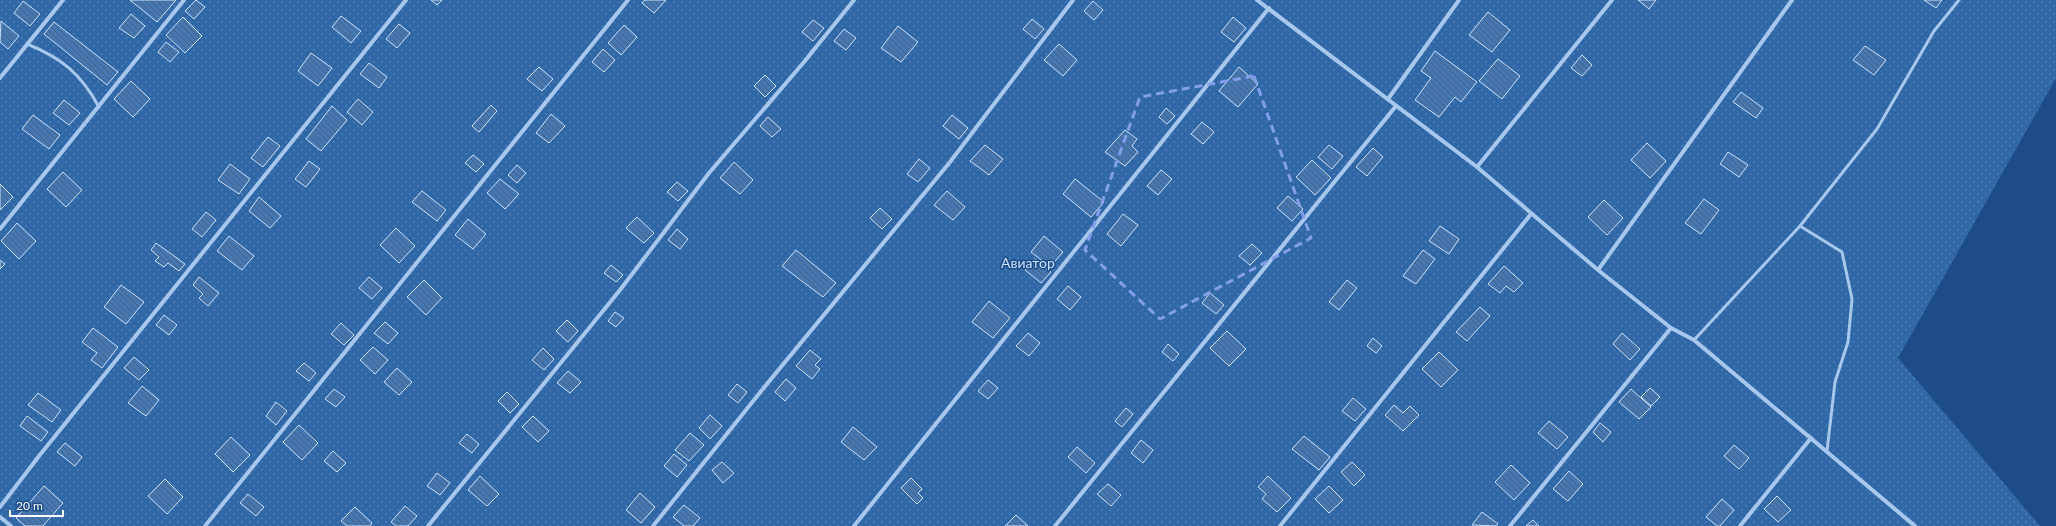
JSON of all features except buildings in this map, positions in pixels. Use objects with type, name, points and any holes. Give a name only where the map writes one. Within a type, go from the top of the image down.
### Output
[{"type":"street","points":[[0,78],[63,0]]},
{"type":"street","points":[[0,229],[184,0]]},
{"type":"street","points":[[0,507],[39,456],[406,0]]},
{"type":"street","points":[[205,526],[628,0]]},
{"type":"street","points":[[428,526],[620,290],[709,173],[804,62],[854,0]]},
{"type":"street","points":[[653,526],[762,390],[950,162],[1073,0]]},
{"type":"street","points":[[1257,0],[1477,167],[1598,270],[1671,328],[1694,340],[1914,526]]},
{"type":"street","points":[[1388,99],[1459,0]]},
{"type":"street","points":[[1477,167],[1612,0]]},
{"type":"street","points":[[1598,270],[1792,0]]},
{"type":"street","points":[[854,526],[1269,8]]},
{"type":"street","points":[[1055,526],[1396,106]]},
{"type":"street","points":[[1280,526],[1531,214]]},
{"type":"street","points":[[1510,526],[1671,328]]},
{"type":"street","points":[[1740,526],[1811,438]]},
{"type":"street","points":[[0,517],[11,526]]},
{"type":"lane","points":[[1694,340],[1800,226],[1877,129],[1934,31],[1959,0]]},
{"type":"lane","points":[[28,44],[44,51],[66,65],[88,87],[98,107]]},
{"type":"lane","points":[[1800,226],[1842,252],[1852,300],[1848,342],[1835,382],[1826,453]]},
{"type":"highlighted area","points":[[1254,76],[1311,238],[1160,319],[1085,250],[1140,97]]},
{"type":"green space","name":"Авиатор","points":[[0,0],[2056,0],[2056,78],[1898,358],[2040,526],[0,526]]}]
